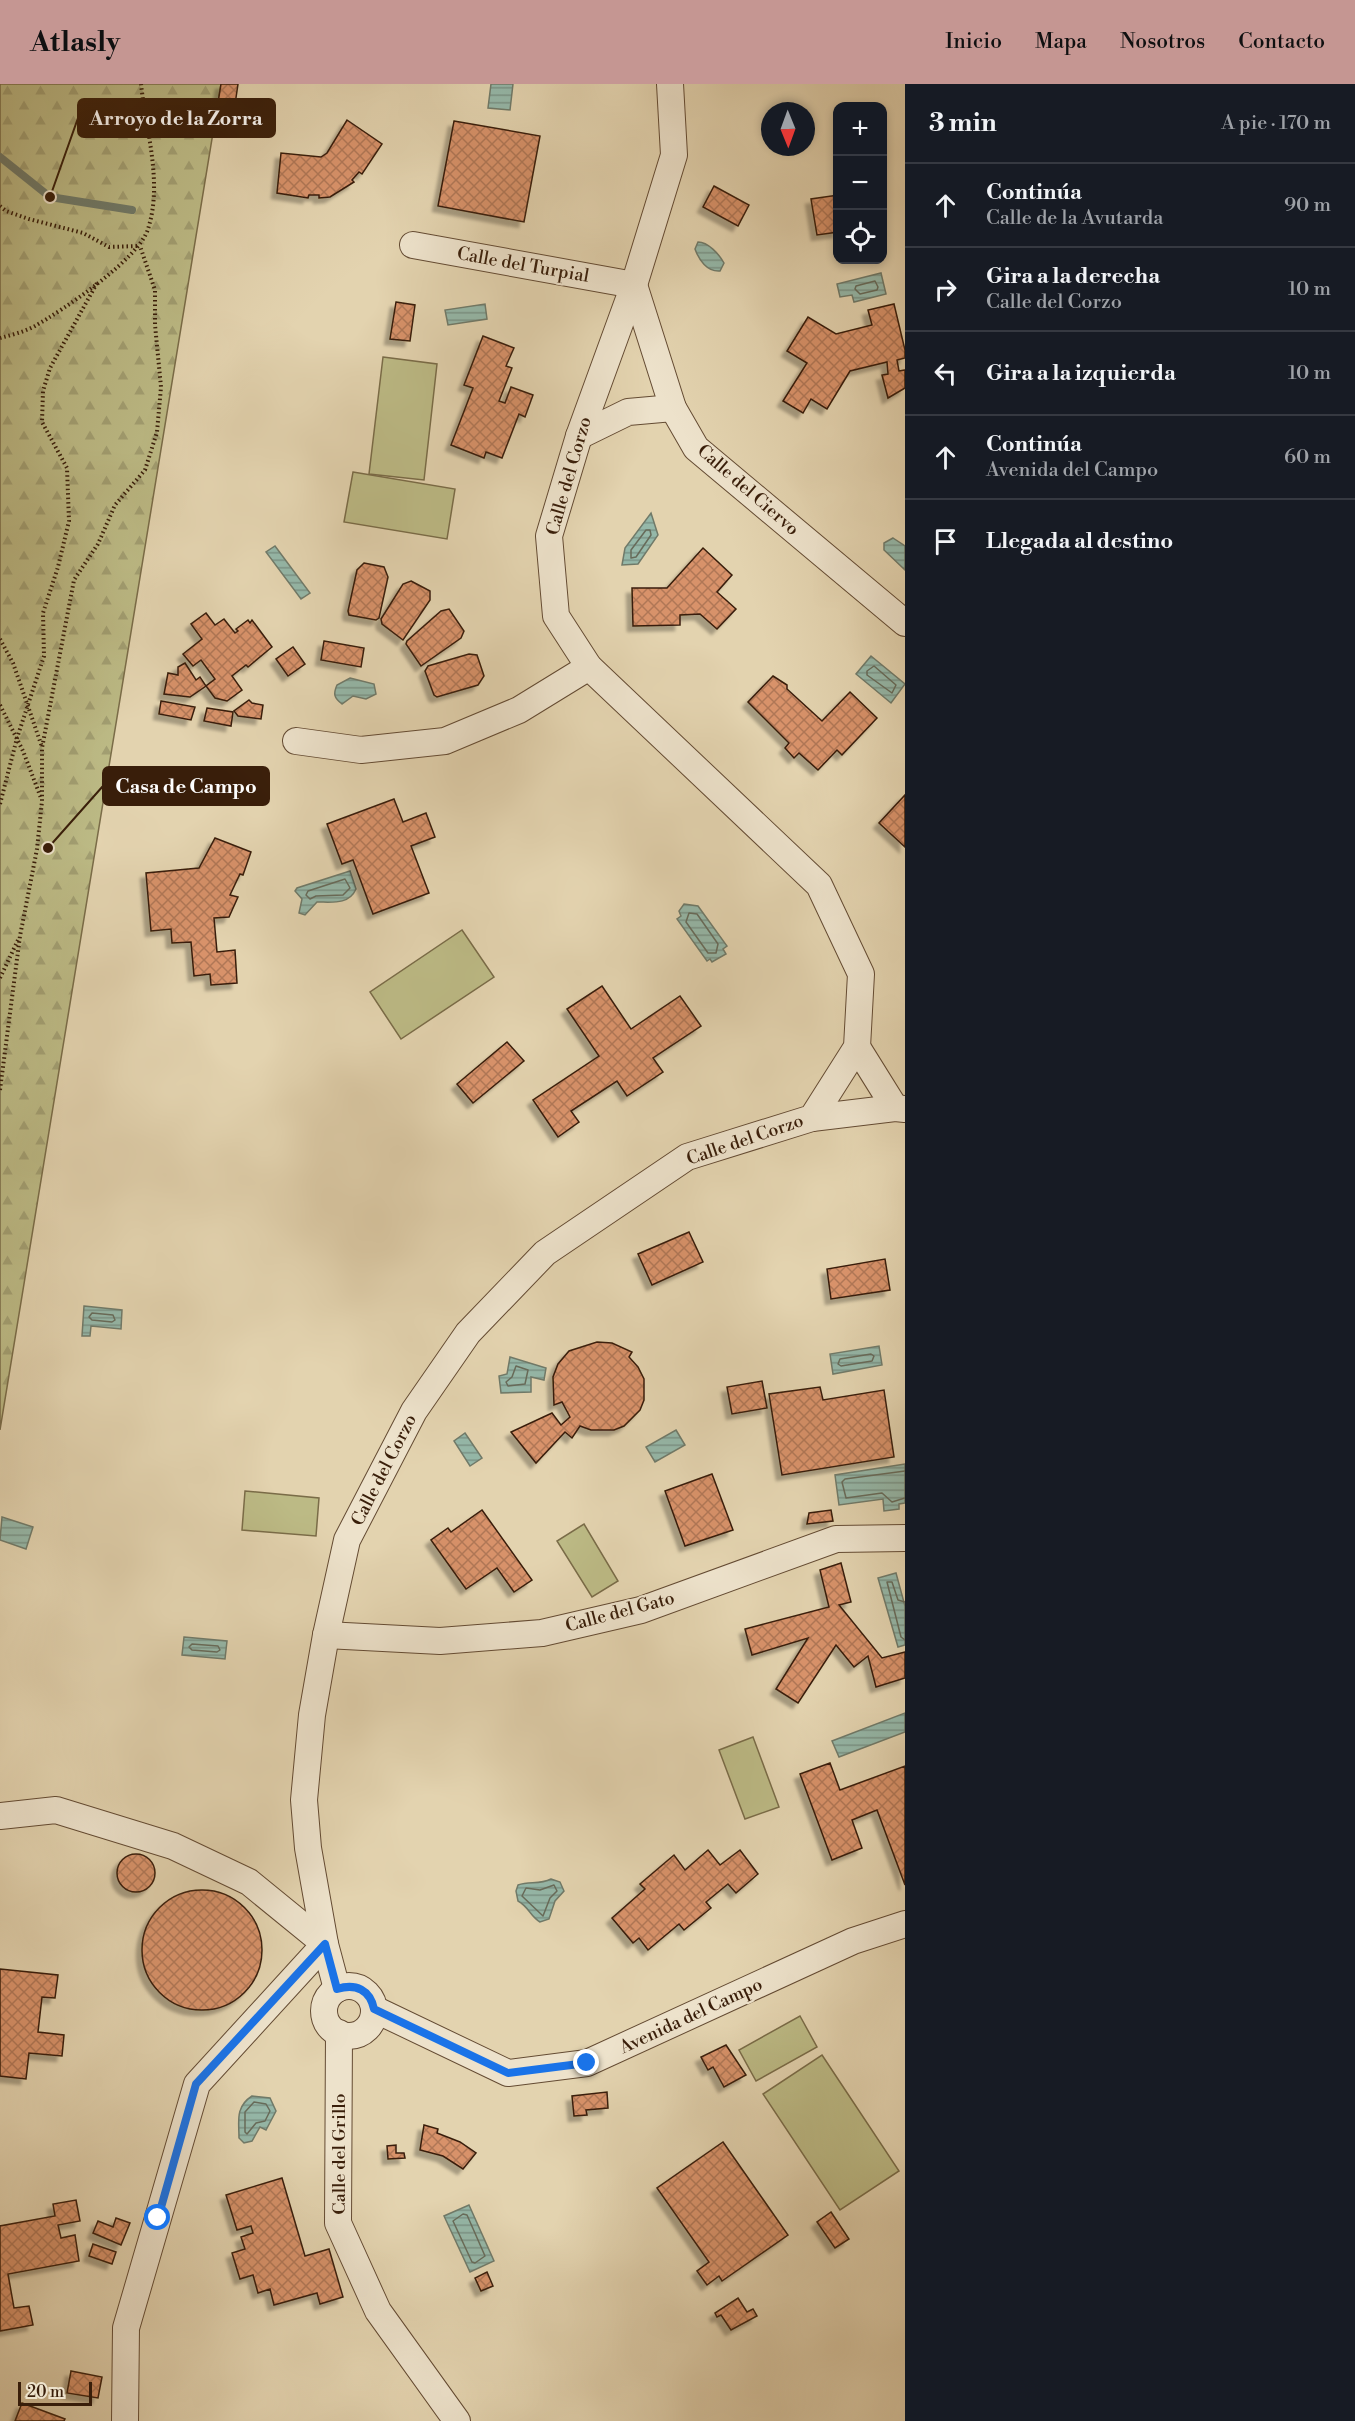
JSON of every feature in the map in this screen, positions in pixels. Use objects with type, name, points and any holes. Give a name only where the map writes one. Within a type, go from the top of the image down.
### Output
[{"type":"street","name":"Calle del Corzo","points":[[337,1989],[325,1944],[308,1848],[304,1800],[312,1715],[326,1635],[347,1540],[414,1411],[468,1333],[545,1253],[687,1157],[812,1118],[857,1047],[861,974],[819,885],[589,667],[556,616],[549,536],[579,436],[634,285],[674,154],[670,84]]},
{"type":"street","name":"Calle del Turpial","points":[[413,245],[634,285]]},
{"type":"street","name":"Calle del Ciervo","points":[[634,285],[674,408],[696,448],[905,623]]},
{"type":"street","points":[[579,436],[628,412],[674,408]]},
{"type":"street","points":[[296,741],[361,750],[445,741],[519,710],[589,667]]},
{"type":"street","points":[[812,1118],[900,1109],[857,1047]]},
{"type":"street","name":"Calle del Gato","points":[[326,1635],[440,1641],[542,1633],[641,1610],[836,1539],[905,1538]]},
{"type":"street","points":[[0,1816],[56,1810],[173,1846],[249,1882],[325,1944],[196,2084],[126,2328],[125,2421]]},
{"type":"street","name":"Avenida del Campo","points":[[374,2009],[508,2073],[587,2063],[853,1941],[905,1924]]},
{"type":"street","points":[[353,1986],[361,1989],[372,2001],[374,2018],[363,2031],[347,2036],[339,2033],[328,2023],[325,2016],[327,2001],[337,1989],[353,1986]]},
{"type":"street","name":"Calle del Grillo","points":[[339,2033],[338,2223],[378,2312],[457,2421]]},
{"type":"path","points":[[0,338],[33,327],[97,283],[140,246],[150,222],[154,173],[141,84]]},
{"type":"path","points":[[0,206],[6,211],[29,219],[83,233],[109,247],[140,246]]},
{"type":"path","points":[[0,1090],[20,936],[37,849],[42,801],[42,748],[74,580],[98,544],[115,506],[146,470],[157,432],[161,387],[155,325],[155,290],[140,246]]},
{"type":"path","points":[[0,804],[17,738],[44,656],[43,613],[58,567],[69,521],[67,468],[42,422],[43,390],[50,368],[97,283]]},
{"type":"path","points":[[0,639],[13,663],[42,748]]},
{"type":"path","points":[[0,705],[17,738],[42,801]]},
{"type":"path","points":[[0,978],[20,936]]},
{"type":"green space","points":[[0,84],[221,84],[0,1430]]},
{"type":"green space","points":[[383,357],[437,364],[424,480],[369,474]]},
{"type":"green space","points":[[353,472],[455,489],[447,539],[344,522]]},
{"type":"green space","points":[[462,930],[494,977],[401,1039],[370,992]]},
{"type":"green space","points":[[245,1491],[319,1498],[316,1536],[242,1530]]},
{"type":"green space","points":[[584,1524],[618,1581],[592,1597],[557,1541]]},
{"type":"green space","points":[[753,1737],[779,1807],[745,1819],[719,1750]]},
{"type":"green space","points":[[800,2016],[817,2047],[756,2081],[739,2050]]},
{"type":"green space","points":[[822,2055],[899,2171],[840,2210],[763,2094]]},
{"type":"water","points":[[491,84],[513,84],[510,110],[488,108]]},
{"type":"water","points":[[698,242],[709,246],[719,256],[724,263],[720,271],[711,270],[701,261],[695,249]]},
{"type":"water","points":[[881,273],[886,294],[854,302],[852,295],[840,297],[837,284]]},
{"type":"water","points":[[485,304],[487,319],[448,325],[445,310]]},
{"type":"water","points":[[651,513],[658,535],[638,564],[622,565],[625,548]]},
{"type":"water","points":[[893,538],[905,546],[905,570],[884,550],[884,543]]},
{"type":"water","points":[[275,546],[310,593],[301,599],[266,552]]},
{"type":"water","points":[[871,656],[905,684],[891,703],[856,674]]},
{"type":"water","points":[[350,678],[374,684],[376,694],[366,699],[353,696],[342,704],[335,696],[336,688],[337,685]]},
{"type":"water","points":[[350,871],[356,889],[349,898],[340,902],[317,902],[305,915],[299,913],[302,899],[295,891],[297,888]]},
{"type":"water","points":[[684,904],[698,906],[727,946],[723,949],[726,954],[712,962],[710,959],[707,961],[677,919],[681,916],[679,911]]},
{"type":"water","points":[[84,1306],[122,1310],[121,1329],[91,1326],[90,1336],[82,1336]]},
{"type":"water","points":[[879,1346],[882,1365],[833,1374],[830,1354]]},
{"type":"water","points":[[510,1357],[546,1368],[544,1380],[531,1377],[531,1392],[501,1393],[499,1376],[507,1374]]},
{"type":"water","points":[[676,1430],[685,1445],[655,1462],[646,1447]]},
{"type":"water","points":[[465,1433],[482,1458],[470,1466],[454,1441]]},
{"type":"water","points":[[905,1464],[905,1503],[899,1504],[899,1509],[884,1511],[883,1499],[839,1505],[835,1475]]},
{"type":"water","points":[[2,1517],[33,1527],[26,1549],[0,1540]]},
{"type":"water","points":[[896,1573],[905,1606],[905,1645],[898,1647],[878,1578]]},
{"type":"water","points":[[184,1637],[227,1641],[225,1659],[182,1655]]},
{"type":"water","points":[[905,1713],[905,1732],[839,1757],[832,1741]]},
{"type":"water","points":[[551,1879],[560,1882],[564,1891],[555,1901],[549,1919],[540,1922],[518,1901],[516,1891],[518,1885]]},
{"type":"water","points":[[252,2096],[270,2098],[276,2111],[266,2130],[260,2127],[252,2141],[244,2143],[239,2138],[239,2115],[243,2105]]},
{"type":"water","points":[[469,2205],[494,2261],[470,2272],[444,2216]]},
{"type":"building","points":[[221,84],[238,84],[232,125],[215,122]]},
{"type":"building","points":[[347,120],[382,144],[362,174],[359,172],[352,180],[354,182],[330,197],[319,198],[319,195],[309,195],[308,198],[277,193],[281,153],[321,157],[327,153]]},
{"type":"building","points":[[454,121],[540,136],[524,222],[438,206]]},
{"type":"building","points":[[714,186],[749,205],[738,226],[703,207]]},
{"type":"building","points":[[833,196],[833,233],[817,235],[811,199]]},
{"type":"building","points":[[396,302],[415,305],[410,341],[390,339]]},
{"type":"building","points":[[894,304],[905,350],[905,358],[897,360],[899,371],[905,370],[905,388],[888,398],[882,375],[888,374],[887,362],[850,371],[827,409],[811,399],[803,413],[783,401],[807,363],[787,351],[808,317],[836,334],[872,325],[868,310]]},
{"type":"building","points":[[483,336],[514,348],[506,366],[512,368],[499,401],[505,403],[511,387],[533,395],[525,417],[519,414],[502,458],[486,452],[484,458],[451,445],[473,388],[464,385]]},
{"type":"building","points":[[703,548],[732,575],[717,592],[736,609],[717,629],[700,614],[680,615],[680,625],[633,626],[632,588],[667,588]]},
{"type":"building","points":[[364,563],[384,567],[388,577],[379,618],[376,620],[349,615],[348,611],[357,570]]},
{"type":"building","points":[[411,581],[430,591],[430,600],[403,640],[382,624],[381,619],[403,584]]},
{"type":"building","points":[[449,609],[464,631],[461,638],[421,666],[406,644],[407,641],[441,611]]},
{"type":"building","points":[[206,613],[215,625],[224,619],[235,633],[238,631],[236,629],[248,620],[250,623],[252,620],[272,647],[248,667],[246,665],[232,676],[242,690],[227,701],[215,698],[206,686],[215,679],[201,660],[193,666],[183,654],[202,639],[191,624]]},
{"type":"building","points":[[324,641],[364,648],[361,667],[321,660]]},
{"type":"building","points":[[293,647],[305,664],[288,676],[276,659]]},
{"type":"building","points":[[469,654],[477,655],[484,676],[478,685],[437,697],[434,695],[425,671],[428,666]]},
{"type":"building","points":[[185,663],[196,680],[200,677],[206,686],[190,697],[164,694],[168,673],[178,675],[178,667]]},
{"type":"building","points":[[773,676],[787,685],[787,689],[822,721],[850,692],[877,718],[842,755],[837,750],[818,770],[799,753],[794,758],[785,748],[789,743],[748,702]]},
{"type":"building","points":[[249,700],[252,703],[263,705],[261,719],[238,716],[234,711]]},
{"type":"building","points":[[161,701],[195,707],[191,720],[159,714]]},
{"type":"building","points":[[207,708],[233,712],[231,726],[204,721]]},
{"type":"building","points":[[905,795],[905,847],[879,823]]},
{"type":"building","points":[[394,799],[403,822],[426,813],[435,837],[411,846],[429,893],[373,914],[353,860],[342,864],[327,824]]},
{"type":"building","points":[[215,838],[251,852],[243,875],[240,874],[230,895],[238,897],[229,917],[214,918],[217,952],[235,950],[237,983],[211,985],[210,974],[194,976],[191,942],[172,943],[171,929],[151,931],[146,873],[199,868]]},
{"type":"building","points":[[602,986],[631,1029],[680,996],[701,1026],[653,1058],[663,1072],[627,1096],[617,1081],[571,1111],[579,1122],[558,1137],[533,1100],[599,1056],[567,1009]]},
{"type":"building","points":[[507,1042],[524,1061],[473,1103],[457,1084]]},
{"type":"building","points":[[689,1232],[703,1262],[652,1285],[638,1254]]},
{"type":"building","points":[[885,1259],[890,1290],[831,1299],[827,1269]]},
{"type":"building","points":[[597,1342],[612,1343],[632,1352],[629,1357],[638,1367],[644,1379],[644,1400],[640,1410],[624,1426],[614,1430],[591,1430],[580,1426],[572,1438],[565,1432],[536,1463],[511,1432],[552,1413],[561,1425],[570,1417],[562,1402],[554,1405],[553,1377],[558,1364],[569,1351]]},
{"type":"building","points":[[762,1381],[767,1408],[732,1414],[727,1387]]},
{"type":"building","points":[[820,1387],[823,1400],[884,1390],[894,1457],[782,1475],[769,1394]]},
{"type":"building","points":[[712,1474],[733,1530],[685,1546],[665,1491]]},
{"type":"building","points":[[482,1510],[532,1580],[514,1592],[497,1568],[466,1589],[431,1540],[448,1528],[451,1532]]},
{"type":"building","points":[[831,1510],[833,1521],[807,1524],[809,1513]]},
{"type":"building","points":[[841,1563],[851,1602],[839,1605],[882,1658],[905,1652],[905,1678],[876,1687],[868,1656],[854,1667],[836,1645],[798,1703],[776,1689],[808,1638],[752,1655],[745,1629],[829,1607],[820,1570]]},
{"type":"building","points":[[830,1763],[840,1790],[905,1766],[905,1885],[877,1810],[852,1820],[862,1848],[832,1860],[800,1774]]},
{"type":"building","points":[[708,1850],[720,1865],[740,1850],[758,1874],[736,1893],[728,1884],[706,1902],[711,1908],[684,1930],[679,1924],[648,1950],[639,1938],[633,1943],[612,1918],[645,1889],[640,1884],[674,1855],[685,1870]]},
{"type":"building","points":[[136,1854],[149,1860],[155,1873],[149,1886],[136,1892],[123,1886],[117,1873],[123,1860]]},
{"type":"building","points":[[202,1890],[225,1895],[244,1908],[257,1927],[262,1950],[257,1973],[244,1992],[225,2005],[202,2010],[179,2005],[160,1992],[147,1973],[142,1950],[147,1927],[160,1908],[179,1895]]},
{"type":"building","points":[[0,1969],[58,1975],[55,1998],[42,1997],[38,2032],[64,2035],[62,2056],[29,2053],[26,2079],[0,2076]]},
{"type":"building","points":[[726,2045],[746,2075],[724,2087],[713,2067],[708,2070],[701,2057]]},
{"type":"building","points":[[607,2092],[608,2108],[586,2110],[587,2115],[574,2116],[572,2096]]},
{"type":"building","points":[[424,2125],[438,2129],[437,2133],[460,2142],[476,2153],[463,2169],[443,2156],[420,2150]]},
{"type":"building","points":[[723,2142],[788,2235],[722,2281],[719,2276],[707,2285],[697,2271],[709,2262],[657,2188]]},
{"type":"building","points":[[396,2145],[396,2153],[404,2153],[405,2158],[388,2159],[387,2146]]},
{"type":"building","points":[[282,2178],[305,2256],[329,2249],[343,2297],[320,2304],[317,2293],[274,2305],[270,2289],[258,2293],[253,2275],[240,2279],[232,2253],[245,2249],[241,2237],[253,2233],[251,2226],[237,2230],[226,2195]]},
{"type":"building","points":[[76,2200],[80,2221],[58,2225],[61,2238],[75,2235],[79,2261],[8,2274],[14,2308],[29,2306],[33,2325],[0,2331],[0,2226],[55,2216],[53,2204]]},
{"type":"building","points":[[831,2212],[849,2239],[835,2248],[817,2222]]},
{"type":"building","points":[[116,2218],[130,2223],[121,2245],[93,2233],[98,2221],[113,2227]]},
{"type":"building","points":[[93,2244],[116,2252],[112,2264],[89,2256]]},
{"type":"building","points":[[487,2272],[493,2286],[481,2291],[475,2278]]},
{"type":"building","points":[[738,2298],[747,2312],[753,2309],[757,2316],[731,2330],[721,2315],[717,2317],[715,2313]]},
{"type":"building","points":[[71,2371],[102,2377],[98,2398],[67,2393]]},
{"type":"building","points":[[22,2403],[65,2419],[64,2421],[15,2421]]},
{"type":"waterway","points":[[0,157],[50,197],[132,210]]},
{"type":"place","name":"Arroyo de la Zorra","points":[[50,197]]},
{"type":"place","name":"Casa de Campo","points":[[48,848]]},
{"type":"route","points":[[158,2218],[196,2084],[325,1944],[337,1989],[345,1986],[361,1989],[368,1994],[374,2009],[508,2073],[587,2063]]}]
